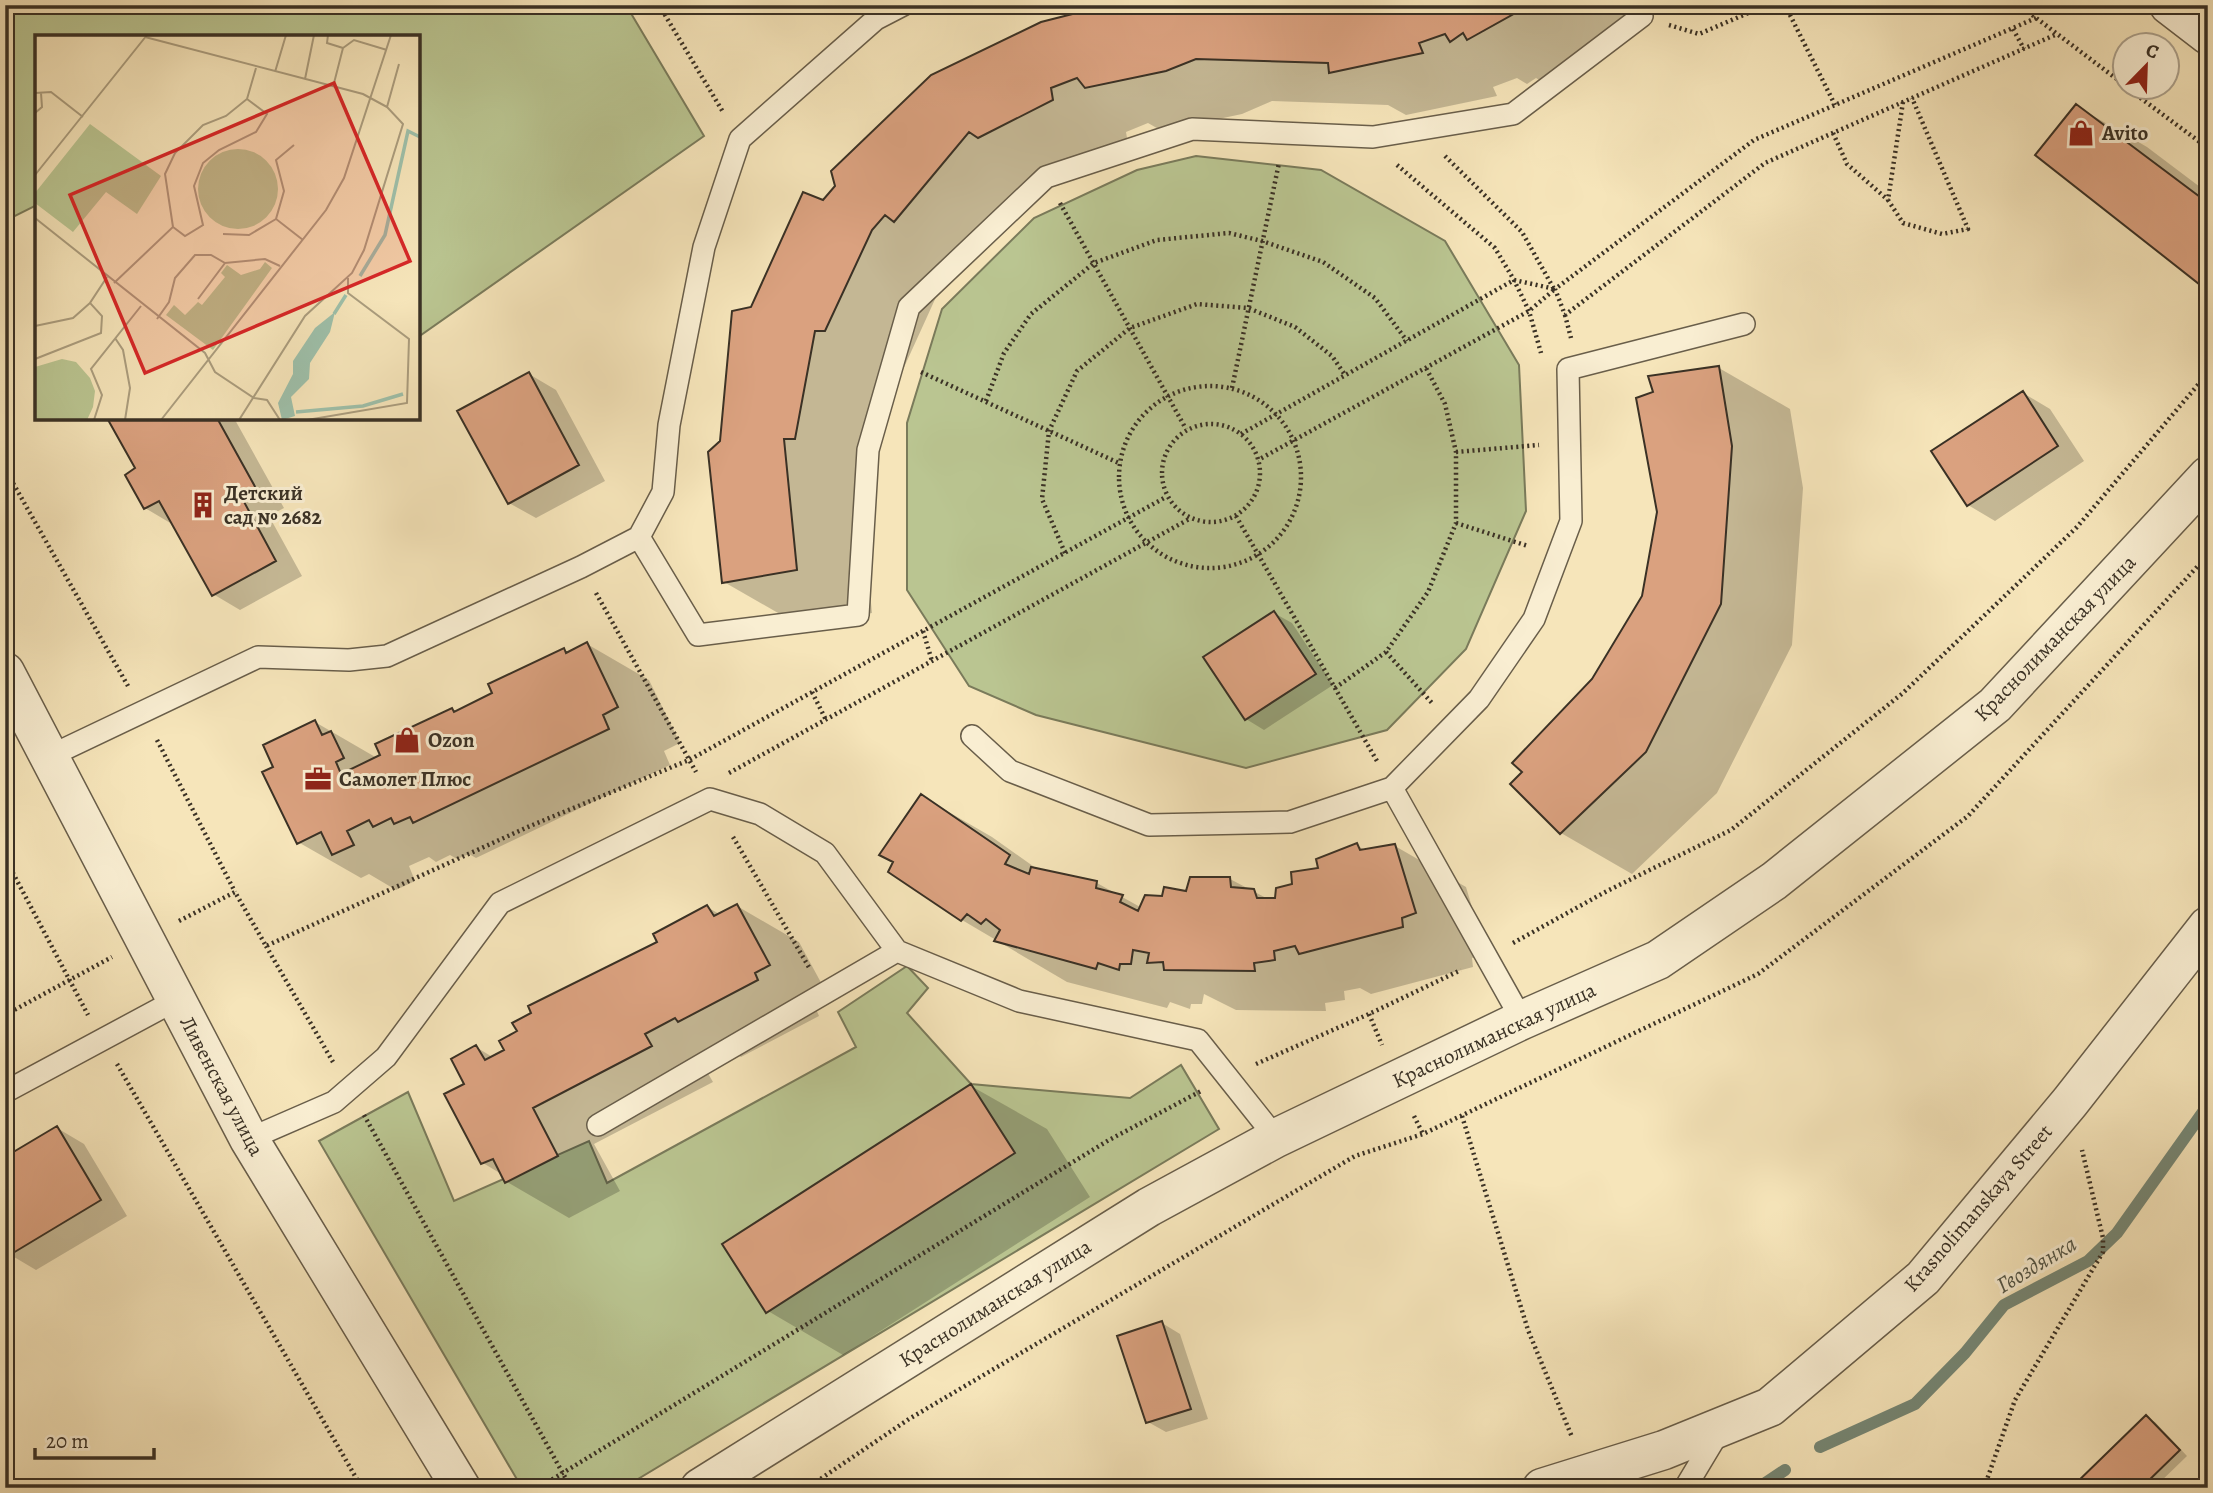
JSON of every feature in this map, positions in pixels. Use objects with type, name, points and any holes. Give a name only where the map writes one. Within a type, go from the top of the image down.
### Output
[{"type":"street","name":"Краснолиманская улица","points":[[700,1488],[1149,1207],[1276,1138],[1522,1020],[1658,960],[1774,881],[1995,705],[2208,476]]},
{"type":"street","name":"Ливенская улица","points":[[9,689],[50,756],[249,1139],[461,1488]]},
{"type":"street","name":"Krasnolimanskaya Street","points":[[1542,1488],[1664,1450],[1770,1407],[1923,1278],[2070,1102],[2208,926]]},
{"type":"lane","points":[[50,756],[258,657],[349,660],[387,656],[581,567],[639,537],[663,492],[669,425],[704,247],[740,139],[876,19],[903,5]]},
{"type":"lane","points":[[639,537],[698,635],[858,615],[868,450],[909,307],[1046,177],[1192,129],[1373,137],[1513,114],[1639,11]]},
{"type":"lane","points":[[972,736],[1010,771],[1149,825],[1290,822],[1392,788],[1479,699],[1534,619],[1571,522],[1568,369],[1744,324]]},
{"type":"lane","points":[[1392,788],[1522,1020]]},
{"type":"lane","points":[[249,1139],[334,1102],[386,1057],[500,902],[710,799],[761,814],[825,853],[897,951],[1019,1002],[1198,1040],[1276,1138]]},
{"type":"lane","points":[[598,1125],[897,951]]},
{"type":"lane","points":[[5,1092],[176,1000]]},
{"type":"lane","points":[[1685,1488],[1721,1427]]},
{"type":"path","points":[[659,5],[740,139]]},
{"type":"path","points":[[1639,11],[1699,34],[1767,5]]},
{"type":"path","points":[[1786,5],[1835,105]]},
{"type":"path","points":[[2019,5],[2112,76]]},
{"type":"path","points":[[1258,460],[1529,311],[1754,140],[2036,18]]},
{"type":"path","points":[[2013,29],[2024,49]]},
{"type":"path","points":[[1565,315],[1765,163],[2057,34]]},
{"type":"path","points":[[1833,133],[1847,164],[1888,200],[1903,223],[1942,234],[1968,229],[1912,98]]},
{"type":"path","points":[[1888,200],[1903,102]]},
{"type":"path","points":[[2147,102],[2208,148]]},
{"type":"path","points":[[1232,388],[1285,134]]},
{"type":"path","points":[[1443,153],[1522,232],[1555,289],[1572,344]]},
{"type":"path","points":[[1405,159],[1392,161],[1495,248],[1529,311],[1543,362]]},
{"type":"path","points":[[1046,177],[1186,429]]},
{"type":"path","points":[[986,401],[1004,354],[1031,314],[1094,263],[1157,240],[1229,233],[1323,262],[1375,298],[1407,341]]},
{"type":"path","points":[[1241,434],[1514,280],[1555,289]]},
{"type":"path","points":[[1065,553],[1042,499],[1049,430],[1077,371],[1129,328],[1197,304],[1248,308],[1295,327],[1332,356],[1345,376]]},
{"type":"path","points":[[894,360],[1121,464]]},
{"type":"path","points":[[1335,688],[1385,652],[1428,592],[1456,523],[1456,452],[1445,404],[1426,368]]},
{"type":"path","points":[[538,1488],[1109,1140],[1228,1076],[1369,1014],[1487,957],[1607,891],[1731,830],[1903,693],[2077,527],[2208,373]]},
{"type":"path","points":[[1206,384],[1232,388],[1241,390],[1278,414],[1295,440],[1302,472],[1297,507],[1279,538],[1259,555],[1215,569],[1180,563],[1147,543],[1128,519],[1119,481],[1124,446],[1142,415],[1167,395],[1206,384]]},
{"type":"path","points":[[1205,423],[1225,425],[1241,434],[1254,449],[1260,467],[1259,487],[1250,504],[1236,516],[1216,522],[1191,518],[1179,512],[1166,497],[1161,478],[1163,459],[1171,442],[1186,429],[1205,423]]},
{"type":"path","points":[[1456,452],[1569,443]]},
{"type":"path","points":[[5,469],[143,712],[235,892],[349,1089],[571,1488]]},
{"type":"path","points":[[266,946],[530,826],[689,760],[1166,497]]},
{"type":"path","points":[[1236,516],[1392,788]]},
{"type":"path","points":[[729,774],[1191,518]]},
{"type":"path","points":[[1456,523],[1558,556]]},
{"type":"path","points":[[923,631],[932,661]]},
{"type":"path","points":[[1385,652],[1453,726]]},
{"type":"path","points":[[811,692],[826,720]]},
{"type":"path","points":[[5,858],[89,1017],[77,1023]]},
{"type":"path","points":[[5,1015],[235,892]]},
{"type":"path","points":[[103,1039],[362,1488]]},
{"type":"path","points":[[1984,1488],[2015,1400],[2103,1252],[2103,1238],[2070,1102]]},
{"type":"path","points":[[1462,1116],[1528,1330],[1587,1474]]},
{"type":"green space","points":[[5,5],[626,5],[704,136],[421,335],[420,35],[35,35],[35,206],[5,221]]},
{"type":"green space","points":[[1196,156],[1321,170],[1445,241],[1519,365],[1526,511],[1466,649],[1387,730],[1246,768],[1036,715],[969,686],[907,590],[907,423],[942,309],[1034,218],[1137,170]]},
{"type":"green space","points":[[907,966],[928,988],[907,1013],[971,1084],[1130,1098],[1181,1065],[1219,1129],[623,1488],[522,1488],[319,1141],[408,1092],[454,1201],[589,1141],[607,1183],[856,1047],[838,1012]]},
{"type":"building","points":[[1108,5],[1530,5],[1467,40],[1463,33],[1450,42],[1445,34],[1419,43],[1423,53],[1329,73],[1328,63],[1196,59],[1166,71],[1085,88],[1077,78],[1051,88],[1053,100],[978,138],[969,132],[894,222],[885,215],[872,230],[825,331],[815,331],[795,439],[784,439],[797,570],[722,583],[708,452],[720,441],[732,311],[751,307],[803,192],[823,200],[835,186],[831,171],[931,75],[1041,22]]},
{"type":"building","points":[[2076,104],[2208,203],[2208,273],[2199,284],[2035,155]]},
{"type":"building","points":[[1719,366],[1732,446],[1721,604],[1646,752],[1560,834],[1510,784],[1522,772],[1512,763],[1592,679],[1642,596],[1657,512],[1636,398],[1653,392],[1648,376]]},
{"type":"building","points":[[529,372],[579,465],[508,504],[457,411]]},
{"type":"building","points":[[2023,391],[2058,446],[1967,506],[1931,451]]},
{"type":"building","name":"Детский сад № 2682","points":[[108,420],[218,420],[258,492],[243,500],[276,561],[212,596],[159,501],[144,509],[125,475],[135,468]]},
{"type":"building","points":[[1274,611],[1316,674],[1245,720],[1203,657]]},
{"type":"building","points":[[587,642],[618,707],[603,715],[609,729],[413,823],[410,817],[394,824],[391,818],[373,827],[369,820],[347,831],[354,845],[332,855],[321,832],[297,844],[262,772],[273,767],[263,745],[315,720],[322,735],[331,731],[344,758],[336,762],[341,774],[380,755],[375,744],[452,708],[454,712],[492,693],[488,684],[564,648],[566,653]]},
{"type":"building","points":[[921,794],[1010,855],[1005,864],[1029,874],[1031,867],[1097,881],[1096,888],[1123,895],[1120,902],[1138,911],[1145,895],[1162,896],[1164,887],[1186,891],[1190,877],[1230,877],[1231,887],[1254,889],[1257,898],[1275,898],[1276,888],[1292,884],[1291,872],[1318,868],[1316,859],[1357,843],[1360,850],[1395,844],[1416,913],[1402,918],[1403,927],[1299,954],[1295,946],[1274,951],[1275,960],[1254,963],[1255,971],[1164,970],[1163,962],[1147,963],[1149,953],[1133,950],[1131,964],[1120,964],[1119,970],[1098,963],[1096,969],[994,941],[1000,930],[986,919],[981,924],[967,914],[961,921],[888,872],[893,862],[879,855]]},
{"type":"building","points":[[737,904],[770,965],[755,973],[758,980],[678,1022],[675,1018],[645,1034],[652,1046],[533,1108],[558,1156],[505,1183],[493,1159],[481,1164],[444,1094],[464,1084],[451,1059],[476,1045],[485,1060],[504,1050],[499,1041],[517,1031],[512,1023],[531,1013],[528,1006],[657,942],[653,934],[707,905],[714,916]]},
{"type":"building","points":[[971,1084],[1015,1153],[766,1313],[722,1244]]},
{"type":"building","points":[[57,1126],[101,1200],[8,1256],[5,1251],[5,1157]]},
{"type":"building","points":[[1162,1321],[1191,1409],[1146,1423],[1117,1336]]},
{"type":"building","points":[[2146,1415],[2180,1450],[2141,1488],[2071,1488]]},
{"type":"waterway","name":"Гвоздянка","points":[[1820,1447],[1915,1404],[1965,1353],[2004,1305],[2088,1261],[2117,1233],[2208,1105]]},
{"type":"waterway","name":"Гвоздянка","points":[[1758,1488],[1785,1470]]},
{"type":"place","name":"Avito","points":[[2081,133]]},
{"type":"place","name":"Детский сад № 2682","points":[[203,505]]},
{"type":"place","name":"Ozon","points":[[407,740]]},
{"type":"place","name":"Самолет Плюс","points":[[318,779]]}]
